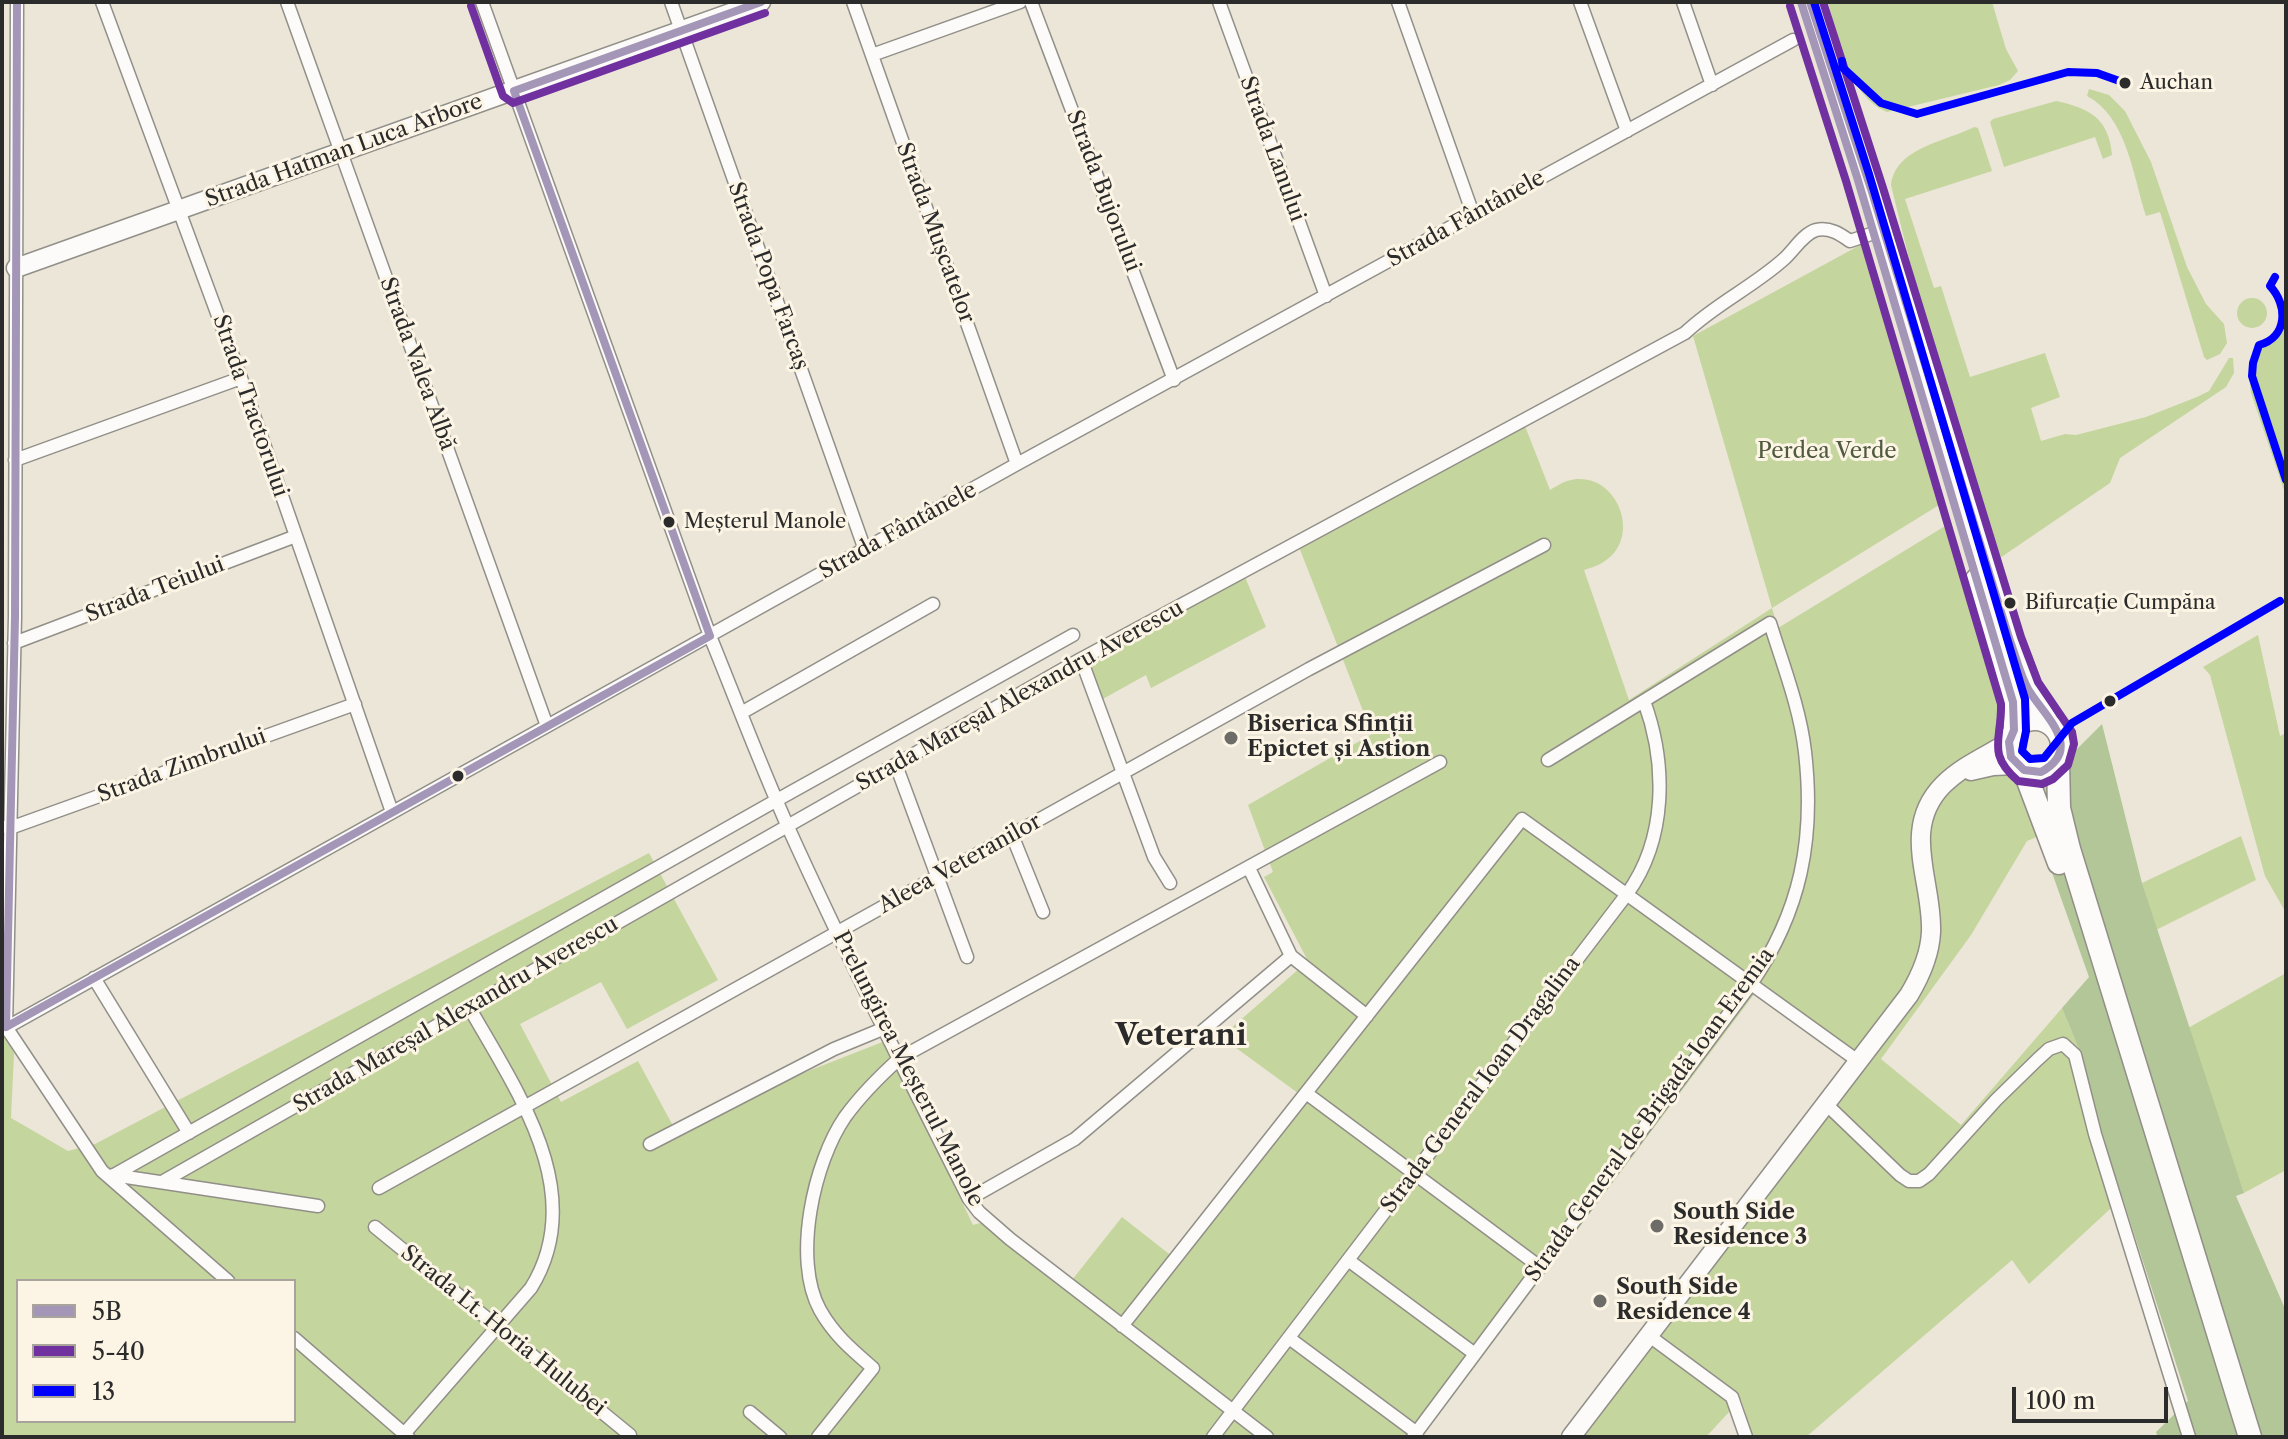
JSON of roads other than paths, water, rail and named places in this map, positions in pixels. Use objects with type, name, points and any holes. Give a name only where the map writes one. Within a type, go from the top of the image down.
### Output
[{"type":"highway","points":[[2058,760],[2059,808],[2069,849],[2250,1437]]},
{"type":"highway","points":[[2021,768],[2064,879],[2238,1437]]},
{"type":"main road","name":"Strada Hatman Luca Arbore","points":[[16,268],[761,2]]},
{"type":"main road","points":[[1801,2],[1874,233],[2013,702],[2011,757],[2021,768]]},
{"type":"main road","points":[[1810,2],[1872,192],[2010,641],[2027,687],[2061,738],[2058,760],[2051,768],[2041,772],[1993,766],[1956,773]]},
{"type":"main road","points":[[1571,1437],[1921,975],[1931,933],[1921,863],[1920,831],[1927,807],[1934,796],[1963,767],[2012,736],[2026,721],[2048,722]]},
{"type":"street","points":[[17,2],[15,460],[4,1028],[108,1173],[226,1279]]},
{"type":"street","name":"Strada Tractorului","points":[[102,2],[181,210],[392,812]]},
{"type":"street","name":"Strada Valea Albă","points":[[287,2],[547,726]]},
{"type":"street","name":"Prelungirea Meșterul Manole","points":[[482,2],[710,636],[741,713],[787,825],[837,932],[969,1199],[994,1226],[1267,1437]]},
{"type":"street","name":"Strada Popa Farcaș","points":[[671,2],[865,550]]},
{"type":"street","name":"Strada Mușcatelor","points":[[853,2],[1017,464]]},
{"type":"street","points":[[872,55],[1020,2]]},
{"type":"street","name":"Strada Bujorului","points":[[1031,2],[1174,380]]},
{"type":"street","name":"Strada Lanului","points":[[1219,2],[1326,296]]},
{"type":"street","points":[[1398,2],[1473,214]]},
{"type":"street","points":[[1580,2],[1627,131]]},
{"type":"street","points":[[1683,2],[1712,85]]},
{"type":"street","name":"Strada Fântânele","points":[[4,1028],[1017,464],[1793,40]]},
{"type":"street","points":[[2,66],[16,66]]},
{"type":"street","name":"Strada Mareșal Alexandru Averescu","points":[[162,1182],[1081,659],[1685,333],[1706,313],[1785,259],[1809,234],[1826,229],[1850,241],[1874,233]]},
{"type":"street","points":[[15,460],[241,378]]},
{"type":"street","name":"Strada Teiului","points":[[10,652],[296,536]]},
{"type":"street","name":"Aleea Veteranilor","points":[[379,1188],[1309,669],[1544,545]]},
{"type":"street","points":[[741,713],[933,604]]},
{"type":"street","name":"Strada General de Brigadă Ioan Eremia","points":[[1415,1435],[1751,984],[1769,957],[1793,903],[1804,868],[1809,806],[1805,750],[1793,697],[1770,623],[1644,701]]},
{"type":"street","name":"Strada Mareșal Alexandru Averescu","points":[[108,1173],[189,1133],[1073,635]]},
{"type":"street","points":[[1081,659],[1154,857],[1170,883]]},
{"type":"street","points":[[1548,760],[1644,701]]},
{"type":"street","name":"Strada General Ioan Dragalina","points":[[1213,1437],[1627,894],[1647,863],[1658,814],[1657,755],[1644,701]]},
{"type":"street","name":"Strada Zimbrului","points":[[6,828],[355,704]]},
{"type":"street","points":[[818,1437],[873,1368],[839,1339],[818,1307],[808,1270],[807,1228],[818,1176],[844,1119],[867,1089],[900,1058],[1440,762]]},
{"type":"street","points":[[896,765],[967,957]]},
{"type":"street","points":[[1122,1326],[1522,819],[1858,1061]]},
{"type":"street","points":[[1012,835],[1043,912]]},
{"type":"street","points":[[1249,868],[1291,956],[1367,1016]]},
{"type":"street","points":[[969,1199],[1075,1139],[1291,956]]},
{"type":"street","points":[[94,978],[189,1133]]},
{"type":"street","points":[[296,1340],[406,1436],[538,1276],[546,1260],[552,1228],[550,1175],[526,1106],[469,1007]]},
{"type":"street","points":[[650,1144],[834,1049],[885,1028]]},
{"type":"street","points":[[1825,1103],[1900,1175],[1909,1181],[1919,1181],[2049,1049],[2063,1044],[2070,1049],[2075,1055],[2095,1134],[2189,1437]]},
{"type":"street","points":[[1306,1093],[1540,1267]]},
{"type":"street","points":[[108,1173],[318,1206]]},
{"type":"street","name":"Strada Lt. Horia Hulubei","points":[[375,1227],[630,1435]]},
{"type":"street","points":[[1348,1260],[1475,1354]]},
{"type":"street","points":[[1648,1335],[1732,1397],[1746,1437]]},
{"type":"street","points":[[1289,1338],[1415,1435]]},
{"type":"street","points":[[750,1412],[780,1437]]},
{"type":"place","name":"Auchan","points":[[2125,83]]},
{"type":"place","name":"Meșterul Manole","points":[[669,522]]},
{"type":"place","name":"Bifurcație Cumpăna","points":[[2010,603]]},
{"type":"place","name":"Biserica Sfinții Epictet și Astion","points":[[1231,738]]},
{"type":"place","name":"South Side Residence 3","points":[[1657,1226]]},
{"type":"place","name":"South Side Residence 4","points":[[1600,1301]]},
{"type":"district","name":"Veterani","points":[[1181,1036]]},
{"type":"park label","name":"Perdea Verde","points":[[1827,452]]}]
